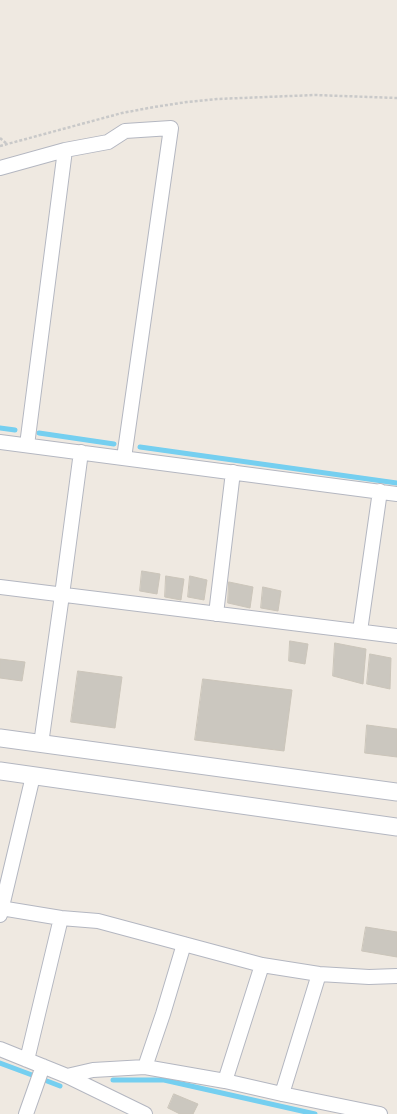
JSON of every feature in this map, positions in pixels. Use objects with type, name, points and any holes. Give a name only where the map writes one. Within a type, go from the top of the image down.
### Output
[{"type":"street","points":[[0,168],[65,150],[108,142],[125,131],[171,128],[124,458]]},
{"type":"street","points":[[27,445],[65,150]]},
{"type":"street","points":[[0,442],[397,494]]},
{"type":"street","points":[[41,744],[81,452]]},
{"type":"street","points":[[216,614],[233,472]]},
{"type":"street","points":[[360,632],[380,491]]},
{"type":"street","points":[[0,587],[397,636]]},
{"type":"street","points":[[0,738],[397,792]]},
{"type":"street","points":[[0,771],[397,827]]},
{"type":"street","points":[[33,776],[1,910],[98,921],[262,965],[319,974],[369,977],[397,976]]},
{"type":"street","points":[[27,1060],[61,918]]},
{"type":"street","points":[[146,1067],[184,944]]},
{"type":"street","points":[[225,1081],[262,965]]},
{"type":"street","points":[[282,1094],[319,974]]},
{"type":"street","points":[[0,1049],[67,1076],[145,1114]]},
{"type":"street","points":[[26,1114],[43,1066]]},
{"type":"street","points":[[67,1076],[93,1070],[146,1067],[225,1081],[380,1114]]},
{"type":"path","points":[[0,146],[122,113],[187,102],[232,98],[315,95],[397,98]]},
{"type":"path","points":[[0,138],[7,144]]},
{"type":"building","points":[[142,571],[160,574],[157,594],[140,591]]},
{"type":"building","points":[[166,576],[184,579],[181,600],[165,597]]},
{"type":"building","points":[[190,576],[207,580],[204,600],[188,597]]},
{"type":"building","points":[[229,582],[253,587],[250,608],[228,603]]},
{"type":"building","points":[[263,587],[281,591],[278,611],[261,608]]},
{"type":"building","points":[[290,641],[308,644],[305,664],[289,661]]},
{"type":"building","points":[[335,643],[366,649],[363,684],[333,676]]},
{"type":"building","points":[[370,654],[391,658],[390,689],[367,684]]},
{"type":"building","points":[[0,659],[25,662],[22,681],[0,678]]},
{"type":"building","points":[[78,671],[122,677],[115,728],[71,722]]},
{"type":"building","points":[[203,679],[292,690],[284,751],[195,740]]},
{"type":"building","points":[[367,725],[397,729],[397,757],[365,753]]},
{"type":"building","points":[[366,927],[397,932],[397,957],[362,951]]},
{"type":"building","points":[[174,1094],[198,1104],[193,1114],[180,1114],[168,1108]]},
{"type":"waterway","points":[[0,428],[15,430]]},
{"type":"waterway","points":[[39,433],[114,444]]},
{"type":"waterway","points":[[140,447],[397,483]]},
{"type":"waterway","points":[[0,1063],[32,1075]]},
{"type":"waterway","points":[[113,1080],[164,1080],[315,1114]]},
{"type":"waterway","points":[[47,1081],[60,1086]]}]
